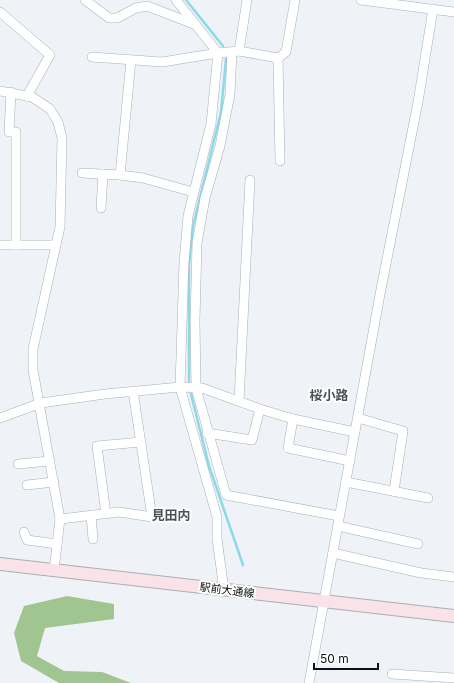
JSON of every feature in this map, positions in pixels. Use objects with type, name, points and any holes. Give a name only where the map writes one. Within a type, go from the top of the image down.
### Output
[{"type":"main road","name":"駅前大通線","points":[[0,564],[454,616]]},
{"type":"street","points":[[85,0],[109,18],[117,18],[136,8],[147,6],[196,25]]},
{"type":"street","points":[[176,0],[218,53],[211,124],[188,216],[184,263],[180,387],[217,517],[224,590]]},
{"type":"street","points":[[247,0],[235,52],[230,94],[220,146],[205,198],[197,243],[195,321],[196,388],[207,433],[226,494],[339,516]]},
{"type":"street","points":[[92,57],[162,62],[218,53],[235,52],[278,58],[286,52],[295,0]]},
{"type":"street","points":[[362,0],[454,12]]},
{"type":"street","points":[[309,683],[325,602],[339,516],[418,102],[433,9]]},
{"type":"street","points":[[0,12],[50,55],[27,96]]},
{"type":"street","points":[[278,58],[280,160]]},
{"type":"street","points":[[120,175],[131,60]]},
{"type":"street","points":[[0,91],[27,96],[50,109],[58,122],[62,138],[60,227],[33,349],[34,370],[41,403],[60,519],[54,570]]},
{"type":"street","points":[[11,92],[9,132],[16,132],[16,245]]},
{"type":"street","points":[[82,173],[143,178],[193,192]]},
{"type":"street","points":[[101,208],[103,174]]},
{"type":"street","points":[[239,401],[250,180]]},
{"type":"street","points":[[0,245],[56,245]]},
{"type":"street","points":[[0,418],[41,403],[133,391],[180,387],[196,388],[239,401],[260,410],[293,419],[355,432]]},
{"type":"street","points":[[60,519],[118,512],[152,517],[133,391]]},
{"type":"street","points":[[207,433],[252,440],[260,410]]},
{"type":"street","points":[[358,418],[403,431],[394,491]]},
{"type":"street","points":[[293,419],[288,448],[350,461]]},
{"type":"street","points":[[106,514],[97,446],[141,442]]},
{"type":"street","points":[[18,464],[50,461]]},
{"type":"street","points":[[27,485],[54,482]]},
{"type":"street","points":[[346,482],[428,498]]},
{"type":"street","points":[[91,515],[93,539]]},
{"type":"street","points":[[338,526],[418,544]]},
{"type":"street","points":[[24,532],[27,540],[57,544]]},
{"type":"street","points":[[333,552],[421,573],[454,577]]},
{"type":"street","points":[[392,674],[454,678]]},
{"type":"green space","points":[[67,596],[114,604],[114,619],[45,628],[37,656],[64,671],[102,672],[131,683],[59,683],[21,661],[14,633],[24,606]]},
{"type":"waterway","points":[[186,0],[223,46]]},
{"type":"waterway","points":[[189,381],[189,264],[193,226],[221,112],[226,59]]},
{"type":"waterway","points":[[191,394],[209,466],[243,565]]},
{"type":"district","name":"桜小路","points":[[329,395]]},
{"type":"district","name":"見田内","points":[[171,515]]}]
